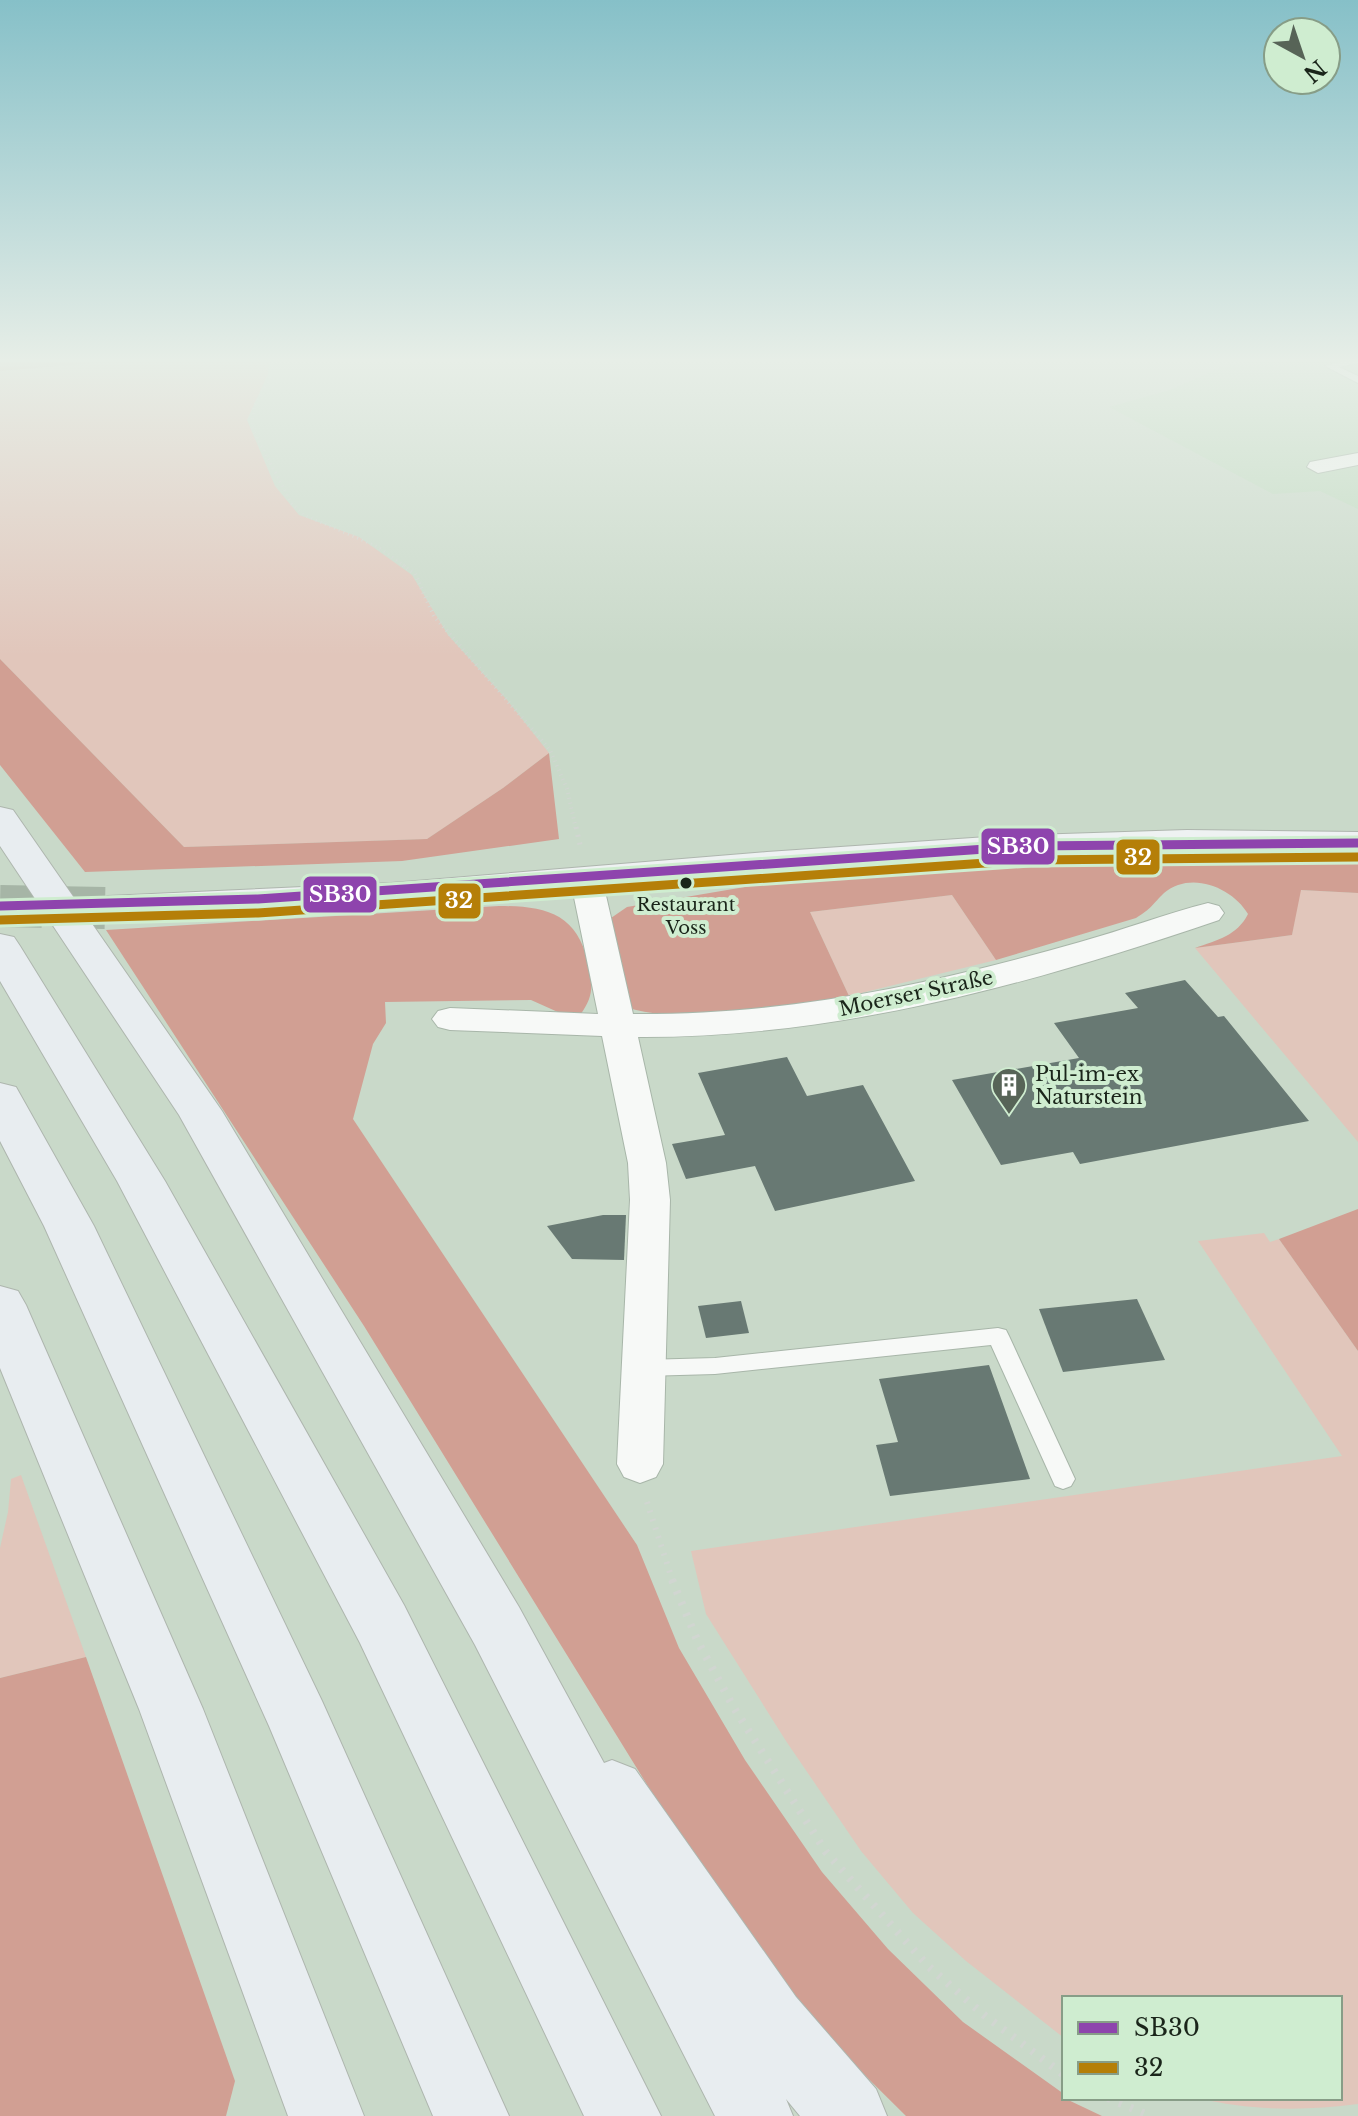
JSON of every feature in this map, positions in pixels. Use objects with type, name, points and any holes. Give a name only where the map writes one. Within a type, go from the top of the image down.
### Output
[{"type":"highway","points":[[0,818],[199,1111],[497,1626],[755,2116]]},
{"type":"highway","points":[[0,946],[141,1181],[382,1624],[623,2116]]},
{"type":"highway","points":[[0,1098],[69,1226],[299,1722],[471,2116]]},
{"type":"highway","points":[[0,1305],[171,1709],[326,2116]]},
{"type":"highway","points":[[497,1626],[770,2023],[849,2116]]},
{"type":"main road","points":[[108,908],[391,895],[583,860],[1187,841],[1358,843]]},
{"type":"street","points":[[1318,467],[1358,459]]},
{"type":"street","points":[[583,860],[647,1163],[650,1200],[640,1464]]},
{"type":"street","name":"Moerser Straße","points":[[450,1019],[616,1026],[709,1025],[786,1019],[856,1008],[1015,971],[1144,935],[1208,913]]},
{"type":"lane","points":[[642,1368],[715,1366],[998,1336],[1063,1479]]},
{"type":"path","points":[[268,459],[292,504],[304,515],[378,547],[415,574],[434,616],[550,750],[567,789],[583,860]]},
{"type":"path","points":[[640,1464],[649,1515],[674,1587],[698,1642],[734,1708],[826,1852],[928,1966],[984,2015],[1062,2074]]},
{"type":"path","points":[[1113,2100],[1150,2116]]},
{"type":"shaded area","points":[[0,459],[263,459],[275,486],[299,515],[359,537],[412,575],[448,635],[507,700],[549,753],[427,839],[184,847],[0,659]]},
{"type":"shaded area","points":[[1207,459],[1358,459],[1358,509],[1320,491],[1273,494]]},
{"type":"shaded area","points":[[0,659],[184,847],[427,839],[549,753],[559,839],[402,861],[85,872],[0,765]]},
{"type":"shaded area","points":[[1229,859],[1358,862],[1358,893],[1301,890],[1292,935],[1195,948],[1232,932],[1248,914],[1222,890],[1210,885],[1186,883],[1164,893],[1136,918],[996,960],[952,895],[810,912],[849,996],[711,1016],[683,1016],[628,1008],[611,918],[627,907],[768,883],[1103,861]]},
{"type":"shaded area","points":[[1300,890],[1358,893],[1358,1142],[1195,948],[1292,935]]},
{"type":"shaded area","points":[[952,895],[996,960],[849,996],[810,912]]},
{"type":"shaded area","points":[[499,906],[544,911],[557,916],[576,933],[588,963],[591,984],[588,1002],[580,1015],[569,1017],[531,1000],[385,1002],[386,1023],[373,1044],[353,1119],[637,1545],[679,1648],[745,1760],[822,1872],[888,1949],[963,2022],[1062,2093],[1062,2100],[1102,2116],[906,2116],[793,2004],[654,1796],[364,1326],[106,930]]},
{"type":"shaded area","points":[[1358,1209],[1358,1351],[1279,1239]]},
{"type":"shaded area","points":[[1264,1233],[1270,1242],[1279,1239],[1358,1351],[1358,2104],[1278,2108],[1208,2100],[1342,2100],[1342,1996],[1062,1996],[1062,2036],[966,1961],[913,1913],[861,1851],[786,1741],[706,1614],[691,1551],[1342,1456],[1198,1241]]},
{"type":"shaded area","points":[[21,1475],[86,1657],[0,1678],[0,1548],[11,1479]]},
{"type":"shaded area","points":[[86,1657],[235,2081],[226,2116],[0,2116],[0,1678]]},
{"type":"building","points":[[1185,980],[1218,1017],[1224,1016],[1309,1121],[1080,1164],[1073,1152],[1001,1165],[952,1080],[1079,1058],[1054,1023],[1138,1008],[1125,993]]},
{"type":"building","points":[[787,1057],[807,1096],[863,1085],[915,1181],[775,1211],[755,1166],[686,1179],[672,1144],[725,1135],[698,1073]]},
{"type":"building","points":[[603,1215],[626,1215],[624,1260],[572,1259],[547,1226]]},
{"type":"building","points":[[1137,1299],[1165,1360],[1063,1372],[1039,1309]]},
{"type":"building","points":[[741,1301],[749,1333],[706,1338],[698,1306]]},
{"type":"building","points":[[989,1365],[1030,1479],[890,1496],[876,1445],[898,1442],[879,1379]]},
{"type":"tunnel","points":[[0,906],[108,908]]},
{"type":"transit line","name":"SB30","points":[[0,906],[129,904],[386,892],[1030,846],[1358,843]]},
{"type":"transit line","name":"32","points":[[0,920],[129,918],[386,906],[1030,860],[1358,857]]},
{"type":"place","name":"Restaurant Voss","points":[[686,883]]},
{"type":"place","name":"Pul-im-ex Naturstein","points":[[1009,1116]]}]
